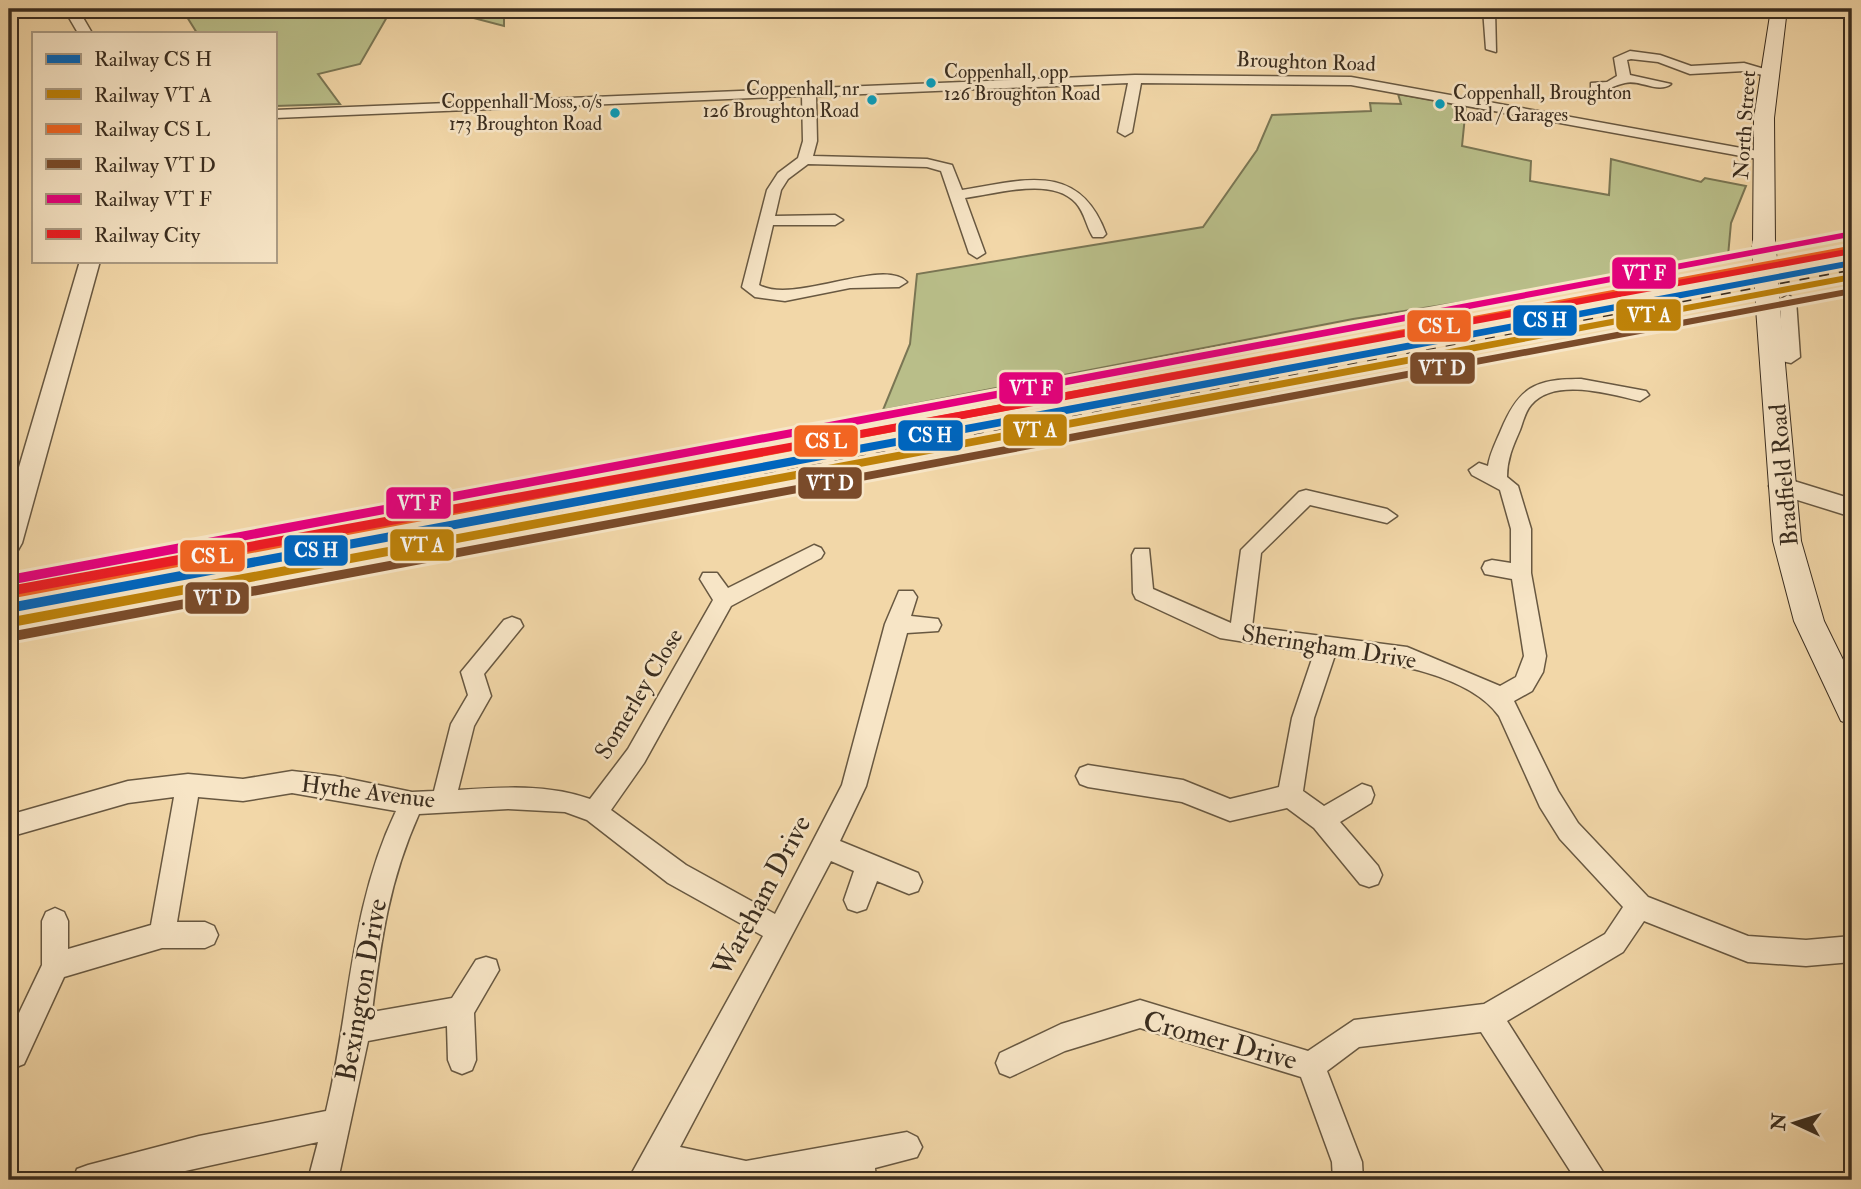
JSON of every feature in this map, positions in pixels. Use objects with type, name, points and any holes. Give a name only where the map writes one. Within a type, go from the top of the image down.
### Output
[{"type":"main road","name":"North Street","points":[[1765,246],[1763,156],[1779,9]]},
{"type":"main road","name":"Bradfield Road","points":[[1765,246],[1778,304],[1773,354],[1787,541],[1809,621],[1852,711]]},
{"type":"street","points":[[84,32],[73,12],[91,9]]},
{"type":"street","points":[[1489,9],[1492,49]]},
{"type":"street","points":[[1624,78],[1620,58],[1625,55],[1660,59],[1689,70],[1744,67],[1772,73]]},
{"type":"street","points":[[1596,86],[1609,86],[1624,78],[1664,84]]},
{"type":"street","points":[[1125,132],[1135,79]]},
{"type":"street","name":"Broughton Road","points":[[276,114],[1135,79],[1350,81],[1763,156]]},
{"type":"street","points":[[809,94],[810,141],[804,160],[783,176],[774,190],[750,287],[760,295],[809,293],[853,275],[899,282]]},
{"type":"street","points":[[804,160],[939,165],[947,168],[959,195],[977,253]]},
{"type":"street","points":[[959,195],[1012,187],[1062,188],[1077,195],[1090,211],[1098,234]]},
{"type":"street","points":[[766,220],[835,219]]},
{"type":"street","points":[[9,543],[90,262]]},
{"type":"street","points":[[1640,395],[1613,388],[1576,385],[1541,390],[1527,397],[1498,459],[1488,474],[1508,486],[1521,529],[1521,573],[1535,656],[1532,672],[1524,684],[1499,698],[1508,710],[1549,799],[1569,831],[1639,906],[1748,949],[1807,953],[1852,949]]},
{"type":"street","points":[[1781,486],[1852,508]]},
{"type":"street","points":[[1240,634],[1251,550],[1299,492],[1387,516]]},
{"type":"street","points":[[710,579],[724,600],[814,553]]},
{"type":"street","name":"Sheringham Drive","points":[[1142,555],[1143,593],[1220,629],[1407,656],[1455,674],[1499,698]]},
{"type":"street","points":[[1492,568],[1521,573]]},
{"type":"street","name":"Wareham Drive","points":[[651,1169],[825,847],[854,786],[896,624],[906,597]]},
{"type":"street","name":"Somerley Close","points":[[596,812],[636,756],[724,600]]},
{"type":"street","points":[[896,624],[929,625]]},
{"type":"street","points":[[443,803],[463,724],[480,696],[466,667],[512,626]]},
{"type":"street","points":[[1290,796],[1303,718],[1328,645]]},
{"type":"street","points":[[1088,776],[1183,791],[1230,810],[1290,796],[1323,820],[1369,875]]},
{"type":"street","name":"Hythe Avenue","points":[[9,826],[128,792],[188,785],[243,790],[292,782],[335,787],[412,803],[508,798],[565,800],[596,812],[677,874],[780,931]]},
{"type":"street","points":[[162,935],[188,785]]},
{"type":"street","points":[[1323,820],[1362,795]]},
{"type":"street","name":"Bexington Drive","points":[[323,1180],[338,1123],[356,1029],[361,963],[372,912],[386,861],[412,803]]},
{"type":"street","points":[[825,847],[909,882]]},
{"type":"street","points":[[858,900],[869,866]]},
{"type":"street","name":"Cromer Drive","points":[[1010,1063],[1061,1038],[1140,1014],[1311,1066],[1354,1034],[1488,1017],[1614,943],[1639,906]]},
{"type":"street","points":[[14,1054],[55,966],[55,920]]},
{"type":"street","points":[[55,966],[162,935],[205,935]]},
{"type":"street","points":[[463,1060],[460,1010],[486,970]]},
{"type":"street","points":[[356,1029],[460,1010]]},
{"type":"street","points":[[1488,1017],[1593,1180]]},
{"type":"street","points":[[1311,1066],[1347,1162],[1348,1180]]},
{"type":"street","points":[[88,1180],[199,1151],[338,1123]]},
{"type":"street","points":[[651,1169],[746,1176],[860,1169],[907,1147]]},
{"type":"green space","points":[[182,9],[236,16],[306,14],[307,9],[504,9],[504,26],[466,16],[387,17],[360,64],[318,74],[340,104],[276,106],[276,32],[196,32]]},
{"type":"green space","points":[[1398,94],[1466,106],[1462,146],[1531,161],[1530,181],[1609,195],[1611,159],[1701,182],[1705,178],[1746,186],[1731,223],[1728,256],[1539,290],[1353,319],[883,410],[910,344],[917,274],[1203,227],[1257,150],[1272,115],[1371,111],[1370,103],[1401,104]]},
{"type":"railway","points":[[856,457],[1852,269]]},
{"type":"railway","points":[[9,616],[865,455]]},
{"type":"transit line","points":[[9,580],[1847,235]]},
{"type":"transit line","points":[[9,594],[1849,249]]},
{"type":"transit line","points":[[9,608],[1852,263]]},
{"type":"transit line","points":[[12,622],[1852,277]]},
{"type":"transit line","points":[[14,636],[1852,291]]},
{"type":"rail line","name":"City","points":[[9,591],[1852,251]]},
{"type":"place","name":"Coppenhall, opp 126 Broughton Road","points":[[931,83]]},
{"type":"place","name":"Coppenhall, nr 126 Broughton Road","points":[[872,100]]},
{"type":"place","name":"Coppenhall, Broughton Road / Garages","points":[[1440,104]]},
{"type":"place","name":"Coppenhall Moss, o/s 173 Broughton Road","points":[[615,113]]}]
